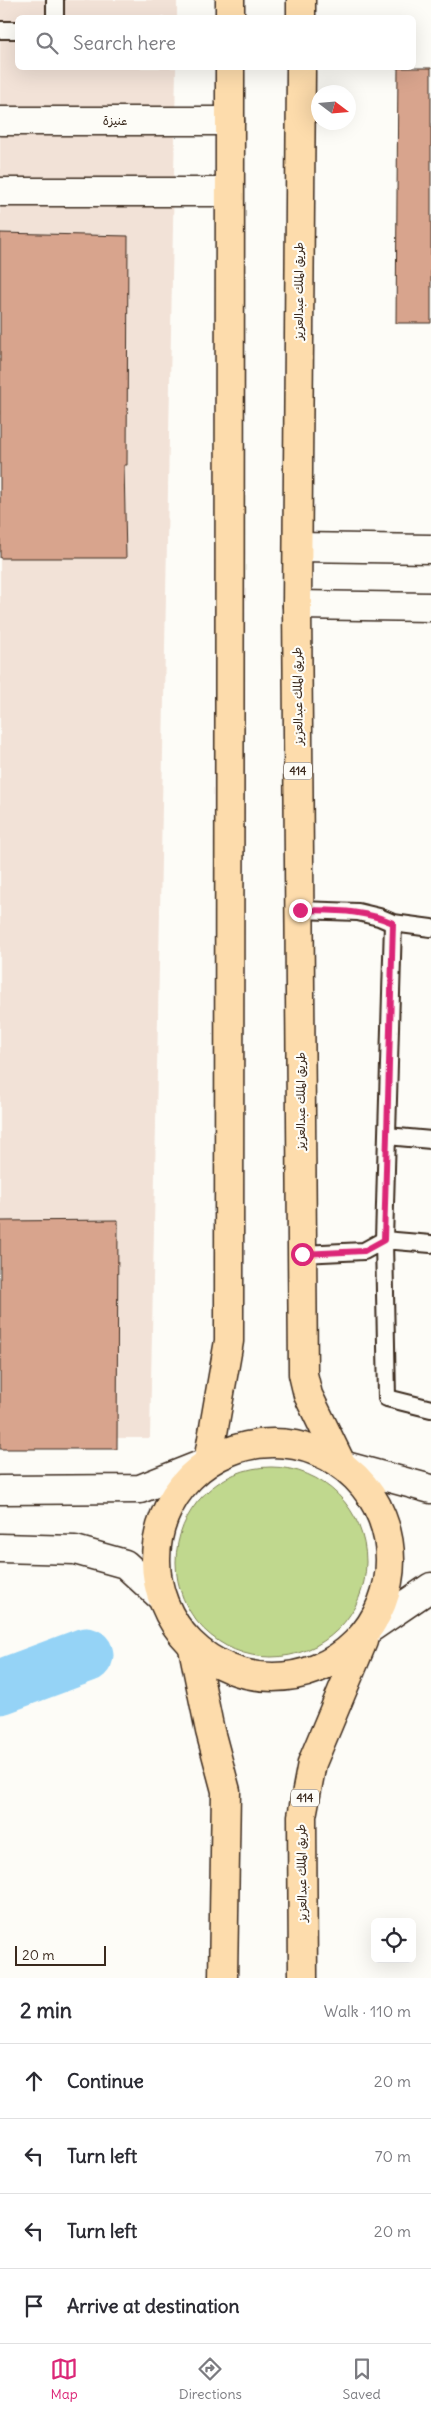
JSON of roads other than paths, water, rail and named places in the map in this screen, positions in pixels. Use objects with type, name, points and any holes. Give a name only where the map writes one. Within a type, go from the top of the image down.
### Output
[{"type":"highway","points":[[230,0],[230,15]]},
{"type":"highway","points":[[301,0],[301,15]]},
{"type":"highway","points":[[208,1462],[229,1341],[230,70]]},
{"type":"highway","name":"طريق الملك عبدالعزيز","points":[[301,70],[297,605],[303,1374],[308,1395],[342,1465],[368,1491],[384,1524],[390,1561],[384,1597],[368,1630],[312,1763],[302,1816],[304,1978]]},
{"type":"highway","points":[[342,1465],[311,1449],[276,1442],[240,1448],[208,1462],[180,1488],[162,1522],[155,1560],[161,1597],[174,1624],[193,1648],[226,1669],[264,1678],[304,1674],[339,1658],[368,1630]]},
{"type":"highway","points":[[193,1648],[210,1731],[226,1791],[223,1978]]},
{"type":"street","name":"عنيزة","points":[[0,121],[230,121]]},
{"type":"street","points":[[0,192],[230,192]]},
{"type":"street","points":[[298,547],[431,549]]},
{"type":"street","points":[[297,605],[431,607]]},
{"type":"street","points":[[0,1490],[140,1489],[208,1462]]},
{"type":"street","points":[[342,1465],[431,1489]]},
{"type":"street","points":[[0,1548],[75,1550],[125,1564],[161,1597]]},
{"type":"street","points":[[368,1630],[431,1587]]},
{"type":"lane","points":[[55,0],[55,15]]},
{"type":"lane","points":[[0,30],[15,30]]},
{"type":"lane","points":[[300,910],[358,912],[379,917],[393,923],[431,928]]},
{"type":"lane","points":[[393,923],[384,1240],[387,1398],[431,1410]]},
{"type":"lane","points":[[387,1136],[431,1140]]},
{"type":"lane","points":[[302,1254],[364,1251],[384,1240],[431,1244]]},
{"type":"waterway","points":[[0,1687],[86,1655]]}]
